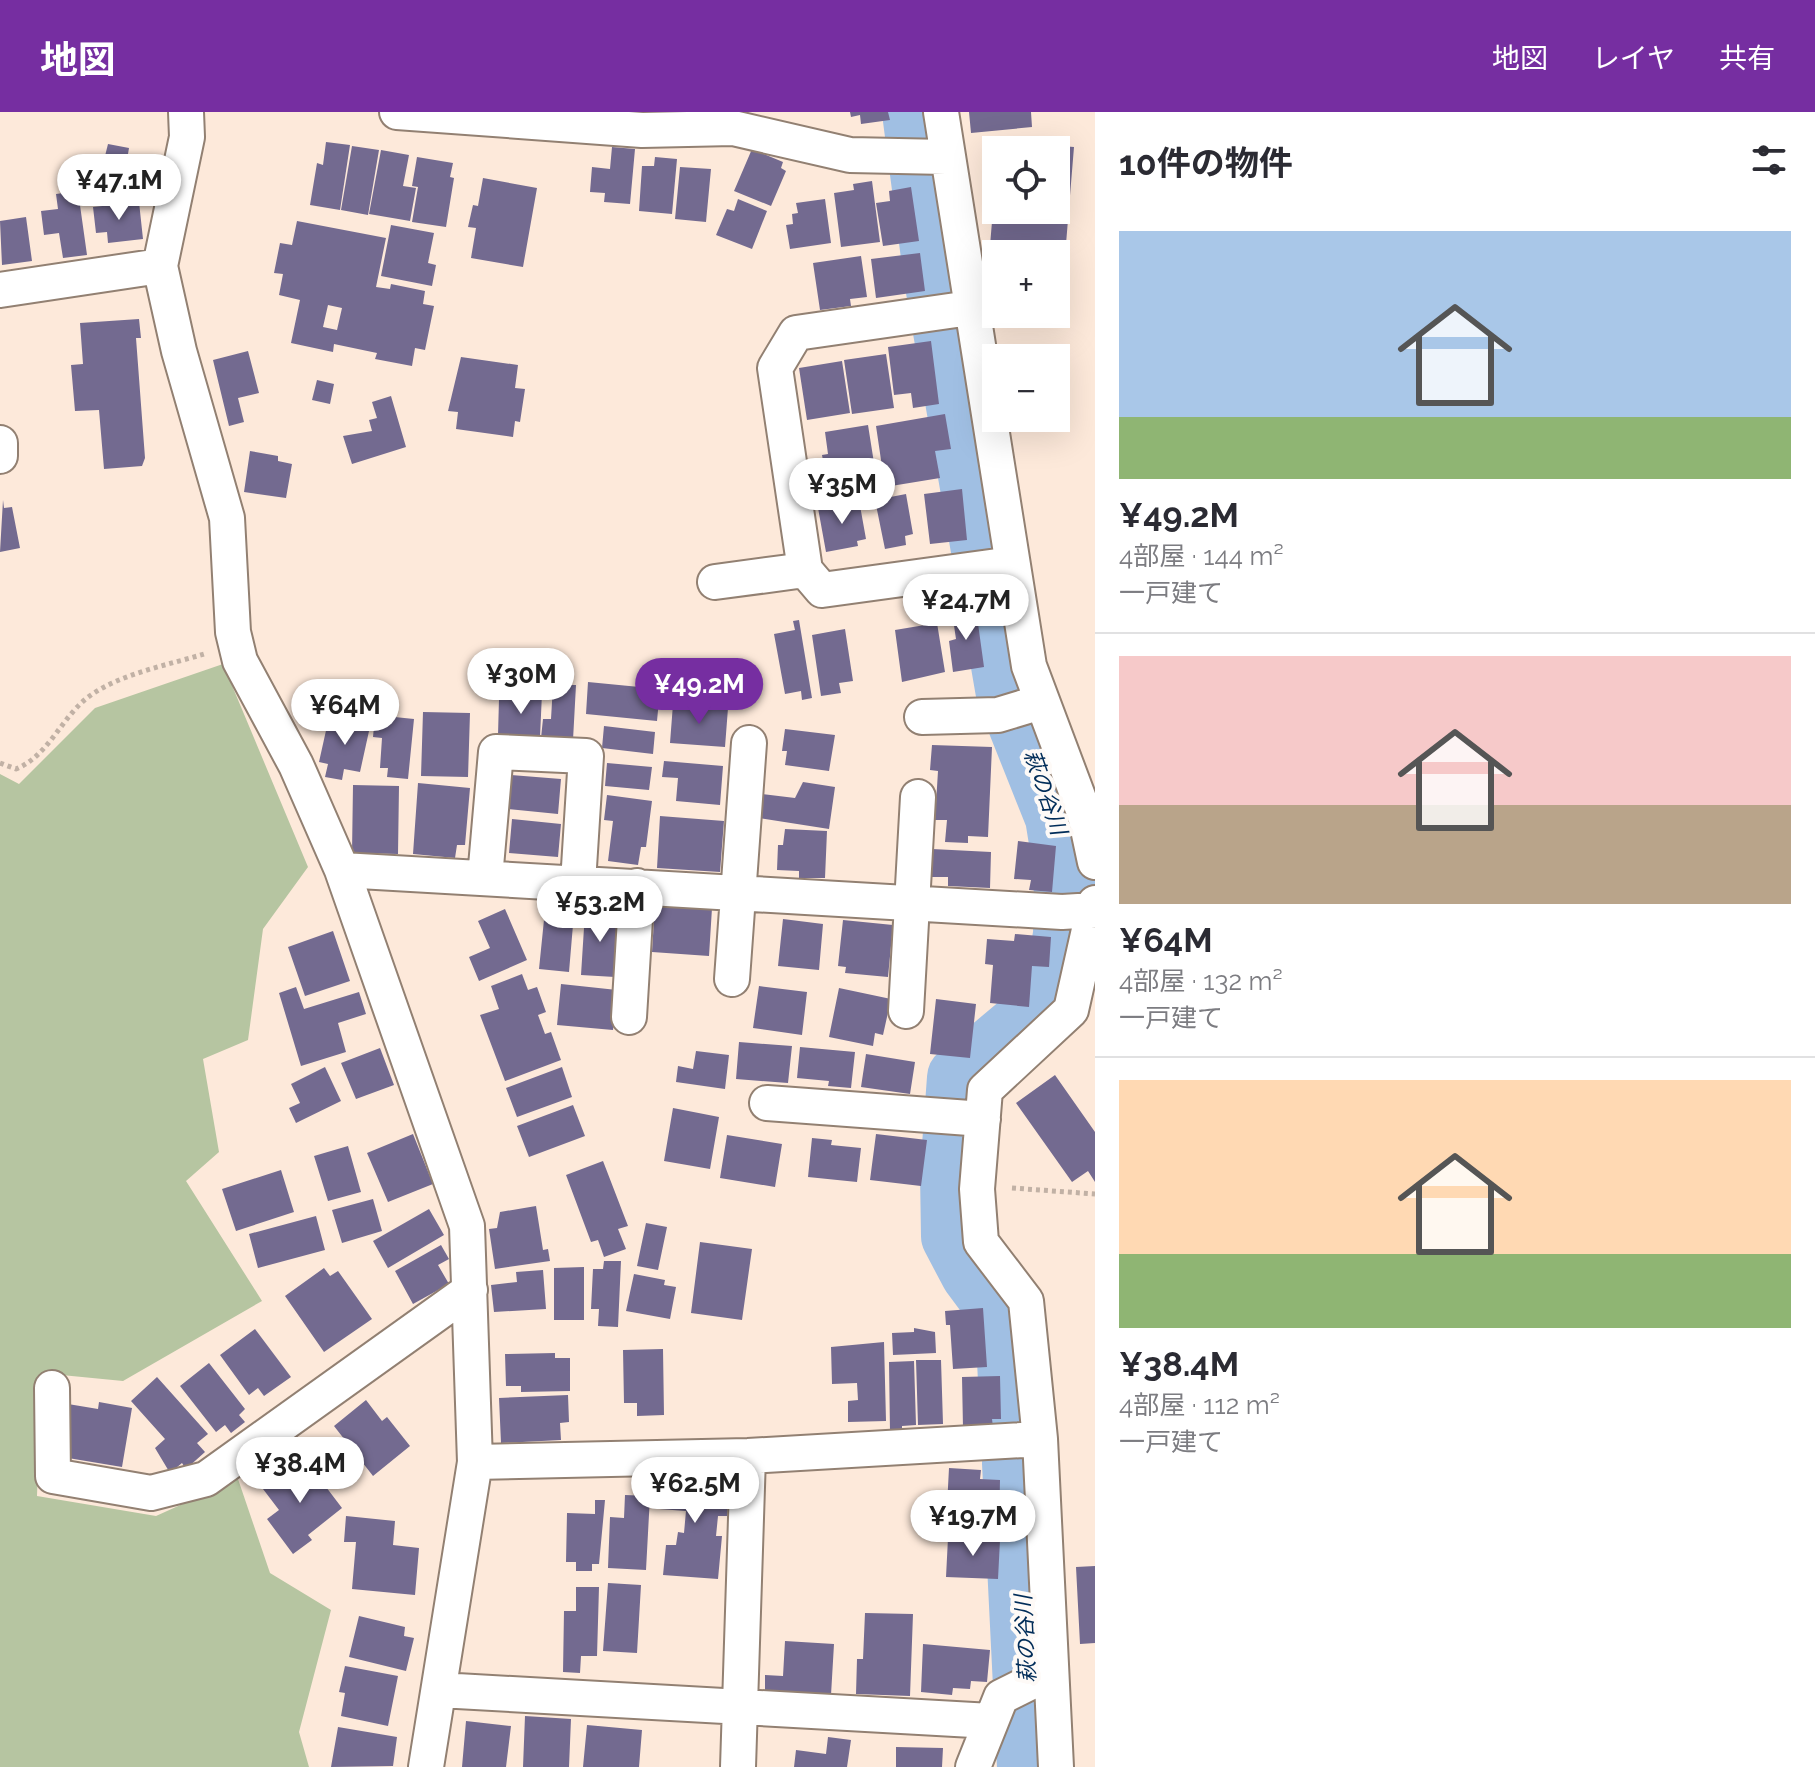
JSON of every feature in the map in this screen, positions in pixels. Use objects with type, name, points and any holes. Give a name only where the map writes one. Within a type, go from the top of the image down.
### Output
[{"type":"street","points":[[186,112],[187,137],[160,266],[179,351],[227,518],[236,645],[240,661],[296,765],[342,870],[467,1226],[475,1462],[426,1767]]},
{"type":"street","points":[[397,112],[642,130],[733,128],[850,155],[930,156]]},
{"type":"street","points":[[941,112],[930,156],[997,566],[1029,666],[1026,706],[1085,815],[1095,862]]},
{"type":"street","points":[[0,290],[160,266]]},
{"type":"street","points":[[955,311],[796,333],[775,368],[805,570],[822,590],[997,566]]},
{"type":"street","points":[[0,443],[0,456]]},
{"type":"street","points":[[715,582],[805,570]]},
{"type":"street","points":[[922,717],[1026,706]]},
{"type":"street","points":[[732,979],[749,743]]},
{"type":"street","points":[[485,878],[496,752],[586,756],[578,883]]},
{"type":"street","points":[[906,1011],[918,797]]},
{"type":"street","points":[[342,870],[1082,909],[1071,1010],[985,1090],[966,1118],[981,1242],[1026,1301],[1040,1439],[1033,1681],[1056,1767]]},
{"type":"street","points":[[629,1017],[637,886]]},
{"type":"street","points":[[767,1103],[966,1118]]},
{"type":"street","points":[[52,1388],[53,1476],[151,1493],[206,1479],[470,1290]]},
{"type":"street","points":[[475,1462],[748,1456],[1040,1439]]},
{"type":"street","points":[[738,1767],[748,1456]]},
{"type":"street","points":[[973,1767],[1001,1697],[1033,1681]]},
{"type":"street","points":[[439,1690],[991,1721]]},
{"type":"path","points":[[0,763],[16,769],[31,763],[90,695],[139,674],[236,645]]},
{"type":"path","points":[[977,1189],[1095,1194]]},
{"type":"green space","points":[[223,664],[308,867],[263,929],[248,1040],[203,1059],[219,1152],[186,1181],[262,1301],[123,1381],[41,1373],[37,1496],[156,1516],[238,1479],[270,1573],[331,1610],[299,1732],[309,1767],[0,1767],[0,774],[19,784],[95,708]]},
{"type":"building","points":[[850,112],[888,112],[890,120],[861,124],[860,115],[851,117]]},
{"type":"building","points":[[969,112],[1031,112],[1032,127],[971,133]]},
{"type":"building","points":[[326,142],[350,145],[340,210],[310,205],[317,163],[323,165]]},
{"type":"building","points":[[108,144],[129,148],[127,160],[146,164],[140,194],[88,183],[93,162],[103,164]]},
{"type":"building","points":[[352,146],[379,150],[368,215],[341,210]]},
{"type":"building","points":[[612,147],[635,149],[630,204],[604,202],[605,193],[590,192],[592,167],[610,169]]},
{"type":"building","points":[[1070,147],[1074,147],[1070,196]]},
{"type":"building","points":[[752,149],[783,162],[781,168],[786,171],[771,206],[734,191]]},
{"type":"building","points":[[381,150],[409,155],[403,186],[416,188],[410,221],[369,214]]},
{"type":"building","points":[[417,157],[453,163],[450,177],[454,178],[446,227],[412,222],[418,187],[412,186]]},
{"type":"building","points":[[655,157],[677,159],[672,214],[639,211],[642,166],[654,166]]},
{"type":"building","points":[[680,167],[711,169],[706,222],[675,219]]},
{"type":"building","points":[[483,178],[537,188],[523,267],[471,258],[476,228],[468,227],[473,205],[478,206]]},
{"type":"building","points":[[872,181],[880,242],[841,247],[834,193],[854,190],[853,184]]},
{"type":"building","points":[[911,187],[919,241],[883,246],[876,203],[890,201],[889,191]]},
{"type":"building","points":[[78,191],[87,255],[63,258],[59,233],[44,235],[41,211],[58,209],[56,194]]},
{"type":"building","points":[[738,199],[767,211],[752,249],[716,235],[727,209],[734,211]]},
{"type":"building","points":[[825,199],[831,243],[790,249],[786,225],[793,224],[792,214],[798,213],[796,203]]},
{"type":"building","points":[[139,202],[143,239],[108,243],[107,232],[96,233],[93,207]]},
{"type":"building","points":[[26,217],[32,261],[2,265],[0,221]]},
{"type":"building","points":[[297,221],[386,238],[376,287],[390,289],[391,284],[425,291],[423,304],[434,306],[425,350],[415,348],[412,366],[375,359],[377,353],[334,344],[333,352],[291,343],[300,300],[279,295],[283,274],[274,273],[280,243],[292,245]],"holes":[[[328,305],[342,308],[337,330],[323,327]]]},
{"type":"building","points":[[992,224],[1068,224],[1066,240],[990,240]]},
{"type":"building","points":[[391,225],[434,233],[428,263],[436,265],[432,286],[381,276]]},
{"type":"building","points":[[920,253],[925,291],[876,298],[871,259]]},
{"type":"building","points":[[861,256],[867,297],[850,299],[851,306],[820,310],[813,263]]},
{"type":"building","points":[[139,319],[141,338],[136,338],[145,458],[142,466],[104,469],[99,410],[75,411],[71,365],[83,364],[80,323]]},
{"type":"building","points":[[931,341],[939,404],[913,408],[911,393],[894,395],[888,347]]},
{"type":"building","points":[[248,351],[259,393],[238,398],[244,422],[229,426],[213,360]]},
{"type":"building","points":[[886,354],[894,408],[852,414],[844,360]]},
{"type":"building","points":[[461,357],[518,365],[515,388],[525,389],[520,422],[515,421],[513,437],[456,429],[458,412],[448,411]]},
{"type":"building","points":[[842,361],[850,413],[807,420],[799,368]]},
{"type":"building","points":[[317,380],[334,384],[330,404],[312,400]]},
{"type":"building","points":[[391,396],[406,447],[352,464],[343,436],[372,431],[369,420],[377,418],[372,402]]},
{"type":"building","points":[[945,414],[951,449],[935,451],[940,478],[885,487],[876,426]]},
{"type":"building","points":[[868,425],[877,482],[828,490],[822,455],[828,454],[825,432]]},
{"type":"building","points":[[250,451],[278,456],[278,461],[292,464],[286,498],[244,492]]},
{"type":"building","points":[[962,489],[967,540],[930,544],[924,494]]},
{"type":"building","points":[[906,494],[913,534],[905,536],[906,545],[885,549],[875,500]]},
{"type":"building","points":[[3,500],[4,508],[12,507],[20,548],[0,552]]},
{"type":"building","points":[[859,500],[866,539],[857,541],[858,546],[826,552],[818,508]]},
{"type":"building","points":[[976,609],[984,667],[953,672],[949,641],[956,639],[952,612]]},
{"type":"building","points":[[799,620],[812,698],[802,700],[801,691],[785,694],[774,634],[795,630],[793,621]]},
{"type":"building","points":[[937,623],[945,672],[902,682],[895,630]]},
{"type":"building","points":[[845,629],[853,681],[839,683],[841,693],[821,696],[812,635]]},
{"type":"building","points":[[588,682],[660,689],[657,721],[586,714]]},
{"type":"building","points":[[553,685],[576,685],[573,740],[541,738],[543,719],[551,719]]},
{"type":"building","points":[[518,692],[542,693],[540,737],[498,735],[499,699],[518,700]]},
{"type":"building","points":[[673,704],[728,708],[725,747],[670,743]]},
{"type":"building","points":[[423,712],[470,713],[468,777],[421,776]]},
{"type":"building","points":[[375,715],[414,719],[408,779],[387,777],[388,768],[380,768],[382,738],[373,737]]},
{"type":"building","points":[[338,716],[371,722],[360,772],[344,769],[342,780],[325,777],[328,764],[319,762],[327,726],[336,728]]},
{"type":"building","points":[[604,726],[655,732],[653,754],[602,748]]},
{"type":"building","points":[[785,729],[835,735],[829,771],[785,765],[787,751],[782,751]]},
{"type":"building","points":[[932,745],[992,747],[988,837],[968,836],[968,843],[945,842],[947,820],[935,820],[938,771],[930,770]]},
{"type":"building","points":[[664,761],[723,766],[720,805],[676,801],[678,778],[662,777]]},
{"type":"building","points":[[607,763],[652,767],[649,790],[605,786]]},
{"type":"building","points":[[511,775],[561,779],[558,814],[508,809]]},
{"type":"building","points":[[803,782],[835,787],[829,829],[759,818],[762,794],[795,798]]},
{"type":"building","points":[[418,783],[470,788],[465,845],[457,845],[455,858],[413,854]]},
{"type":"building","points":[[353,785],[399,786],[398,854],[352,853]]},
{"type":"building","points":[[607,795],[652,801],[646,847],[641,847],[638,865],[608,861],[613,821],[604,820]]},
{"type":"building","points":[[660,816],[724,821],[720,872],[657,868]]},
{"type":"building","points":[[512,819],[561,824],[558,857],[509,853]]},
{"type":"building","points":[[785,829],[827,831],[825,878],[799,878],[799,871],[777,870],[778,845],[783,845]]},
{"type":"building","points":[[1018,841],[1056,846],[1052,892],[1029,890],[1031,880],[1014,879]]},
{"type":"building","points":[[932,849],[991,852],[990,888],[948,886],[948,877],[931,877]]},
{"type":"building","points":[[655,904],[712,908],[709,956],[652,952]]},
{"type":"building","points":[[505,909],[527,960],[479,981],[469,957],[490,948],[478,921]]},
{"type":"building","points":[[545,910],[574,913],[569,972],[539,969]]},
{"type":"building","points":[[585,912],[619,914],[615,977],[581,975]]},
{"type":"building","points":[[783,919],[823,924],[819,970],[778,966]]},
{"type":"building","points":[[843,920],[893,925],[888,977],[845,973],[846,967],[838,966]]},
{"type":"building","points":[[333,931],[350,981],[305,996],[288,947]]},
{"type":"building","points":[[1015,934],[1051,937],[1049,967],[1032,966],[1029,1007],[990,1003],[993,965],[985,964],[987,939],[1014,941]]},
{"type":"building","points":[[522,974],[528,990],[537,987],[546,1012],[538,1015],[545,1034],[551,1032],[561,1060],[505,1081],[480,1015],[499,1009],[491,986]]},
{"type":"building","points":[[561,984],[617,990],[613,1030],[557,1025]]},
{"type":"building","points":[[759,986],[807,992],[802,1035],[753,1028]]},
{"type":"building","points":[[296,987],[304,1009],[359,992],[366,1014],[338,1023],[346,1052],[301,1066],[279,993]]},
{"type":"building","points":[[839,988],[891,999],[883,1035],[875,1033],[873,1046],[829,1037]]},
{"type":"building","points":[[936,999],[976,1004],[970,1058],[930,1054]]},
{"type":"building","points":[[739,1042],[792,1046],[788,1083],[736,1079]]},
{"type":"building","points":[[800,1047],[855,1052],[851,1088],[828,1086],[829,1081],[797,1078]]},
{"type":"building","points":[[380,1048],[394,1085],[356,1099],[341,1063]]},
{"type":"building","points":[[696,1051],[729,1055],[725,1089],[676,1082],[678,1066],[693,1069]]},
{"type":"building","points":[[866,1054],[915,1062],[910,1094],[861,1087]]},
{"type":"building","points":[[325,1067],[341,1101],[296,1123],[289,1108],[300,1103],[291,1084]]},
{"type":"building","points":[[562,1067],[572,1097],[517,1117],[506,1088]]},
{"type":"building","points":[[1055,1075],[1095,1132],[1095,1182],[1088,1171],[1072,1182],[1016,1103]]},
{"type":"building","points":[[573,1105],[585,1136],[529,1157],[517,1126]]},
{"type":"building","points":[[673,1108],[719,1117],[710,1169],[664,1161]]},
{"type":"building","points":[[413,1134],[433,1184],[388,1202],[367,1153]]},
{"type":"building","points":[[876,1134],[927,1140],[921,1186],[870,1180]]},
{"type":"building","points":[[727,1135],[782,1144],[775,1187],[720,1178]]},
{"type":"building","points":[[812,1138],[832,1140],[831,1145],[861,1148],[857,1182],[808,1177]]},
{"type":"building","points":[[348,1146],[361,1192],[328,1201],[314,1156]]},
{"type":"building","points":[[603,1161],[628,1226],[618,1229],[626,1249],[604,1257],[598,1240],[591,1242],[566,1175]]},
{"type":"building","points":[[281,1170],[294,1212],[236,1231],[222,1189]]},
{"type":"building","points":[[373,1199],[382,1231],[342,1243],[332,1210]]},
{"type":"building","points":[[536,1206],[543,1250],[548,1249],[550,1261],[495,1269],[489,1229],[497,1228],[500,1212]]},
{"type":"building","points":[[429,1209],[444,1235],[388,1268],[373,1241]]},
{"type":"building","points":[[316,1216],[325,1250],[258,1268],[249,1234]]},
{"type":"building","points":[[646,1223],[667,1227],[658,1270],[637,1266]]},
{"type":"building","points":[[700,1242],[752,1249],[742,1320],[691,1313]]},
{"type":"building","points":[[441,1245],[449,1259],[438,1265],[449,1284],[413,1304],[395,1271]]},
{"type":"building","points":[[604,1261],[621,1261],[618,1327],[598,1326],[599,1309],[591,1309],[593,1269],[603,1269]]},
{"type":"building","points":[[584,1267],[584,1320],[554,1320],[554,1268]]},
{"type":"building","points":[[324,1268],[330,1276],[338,1271],[372,1319],[324,1352],[285,1296]]},
{"type":"building","points":[[543,1270],[546,1309],[494,1312],[491,1285],[517,1282],[516,1272]]},
{"type":"building","points":[[634,1274],[665,1280],[664,1285],[676,1287],[670,1319],[626,1311]]},
{"type":"building","points":[[983,1308],[987,1367],[953,1369],[950,1325],[946,1325],[945,1311]]},
{"type":"building","points":[[914,1328],[935,1332],[936,1353],[893,1355],[892,1333],[914,1332]]},
{"type":"building","points":[[255,1329],[291,1377],[264,1396],[258,1388],[249,1395],[220,1355]]},
{"type":"building","points":[[884,1342],[886,1421],[848,1422],[848,1401],[858,1400],[857,1383],[832,1384],[831,1347]]},
{"type":"building","points":[[663,1349],[664,1415],[637,1416],[637,1403],[624,1403],[623,1350]]},
{"type":"building","points":[[555,1353],[555,1358],[570,1358],[570,1391],[521,1392],[521,1386],[506,1386],[505,1354]]},
{"type":"building","points":[[916,1360],[941,1360],[943,1424],[918,1425]]},
{"type":"building","points":[[914,1361],[916,1425],[902,1426],[902,1431],[890,1432],[889,1362]]},
{"type":"building","points":[[209,1363],[245,1409],[239,1415],[245,1422],[231,1433],[225,1425],[216,1432],[180,1386]]},
{"type":"building","points":[[1000,1376],[1001,1419],[992,1419],[993,1427],[963,1428],[962,1377]]},
{"type":"building","points":[[157,1377],[208,1434],[197,1443],[205,1452],[186,1469],[182,1463],[170,1473],[155,1448],[165,1439],[131,1401]]},
{"type":"building","points":[[568,1395],[569,1422],[560,1423],[561,1440],[501,1443],[499,1398]]},
{"type":"building","points":[[366,1400],[382,1421],[387,1417],[410,1446],[373,1476],[334,1426]]},
{"type":"building","points":[[99,1402],[132,1408],[122,1467],[68,1458],[71,1437],[63,1436],[68,1404],[98,1409]]},
{"type":"building","points":[[304,1458],[342,1508],[308,1535],[312,1540],[293,1554],[267,1519],[279,1510],[263,1489]]},
{"type":"building","points":[[949,1468],[981,1470],[980,1479],[1000,1480],[999,1528],[946,1525]]},
{"type":"building","points":[[679,1473],[718,1477],[718,1485],[730,1486],[727,1516],[718,1516],[716,1536],[722,1536],[718,1579],[663,1575],[666,1545],[676,1545],[678,1532],[684,1533],[686,1511],[659,1509],[661,1481],[678,1483]]},
{"type":"building","points":[[625,1495],[650,1496],[646,1570],[608,1568],[610,1517],[624,1518]]},
{"type":"building","points":[[595,1500],[605,1500],[599,1564],[592,1564],[592,1571],[576,1571],[576,1562],[566,1562],[567,1513],[595,1514]]},
{"type":"building","points":[[346,1516],[395,1521],[393,1545],[419,1548],[415,1595],[352,1589],[356,1542],[344,1542]]},
{"type":"building","points":[[948,1538],[1000,1540],[998,1579],[946,1577]]},
{"type":"building","points":[[1095,1566],[1095,1643],[1080,1644],[1076,1567]]},
{"type":"building","points":[[608,1583],[641,1585],[637,1653],[603,1651]]},
{"type":"building","points":[[576,1587],[599,1587],[597,1656],[581,1656],[580,1673],[563,1672],[564,1611],[576,1611]]},
{"type":"building","points":[[865,1613],[913,1614],[910,1696],[856,1694],[857,1659],[863,1659]]},
{"type":"building","points":[[359,1616],[405,1627],[404,1636],[414,1638],[406,1671],[349,1657]]},
{"type":"building","points":[[785,1641],[834,1644],[831,1695],[765,1691],[765,1675],[783,1676]]},
{"type":"building","points":[[923,1644],[990,1650],[987,1682],[971,1681],[970,1689],[953,1688],[952,1695],[921,1692]]},
{"type":"building","points":[[345,1666],[398,1676],[388,1726],[341,1716],[345,1693],[339,1692]]},
{"type":"building","points":[[525,1716],[571,1719],[569,1767],[523,1767]]},
{"type":"building","points":[[466,1721],[511,1726],[506,1767],[462,1767]]},
{"type":"building","points":[[587,1725],[642,1730],[639,1767],[583,1767]]},
{"type":"building","points":[[338,1727],[397,1737],[393,1766],[331,1767]]},
{"type":"building","points":[[828,1737],[851,1740],[847,1767],[794,1767],[796,1750],[826,1754]]},
{"type":"building","points":[[896,1747],[943,1748],[942,1767],[896,1767]]},
{"type":"waterway","name":"萩の谷川","points":[[916,112],[938,279],[1010,694],[1059,817],[1068,873],[1067,935],[1058,985],[1042,1010],[961,1078],[954,1173],[955,1236],[974,1272],[997,1303],[1010,1339],[1014,1424]]},
{"type":"waterway","name":"萩の谷川","points":[[1016,1463],[1031,1767]]}]
